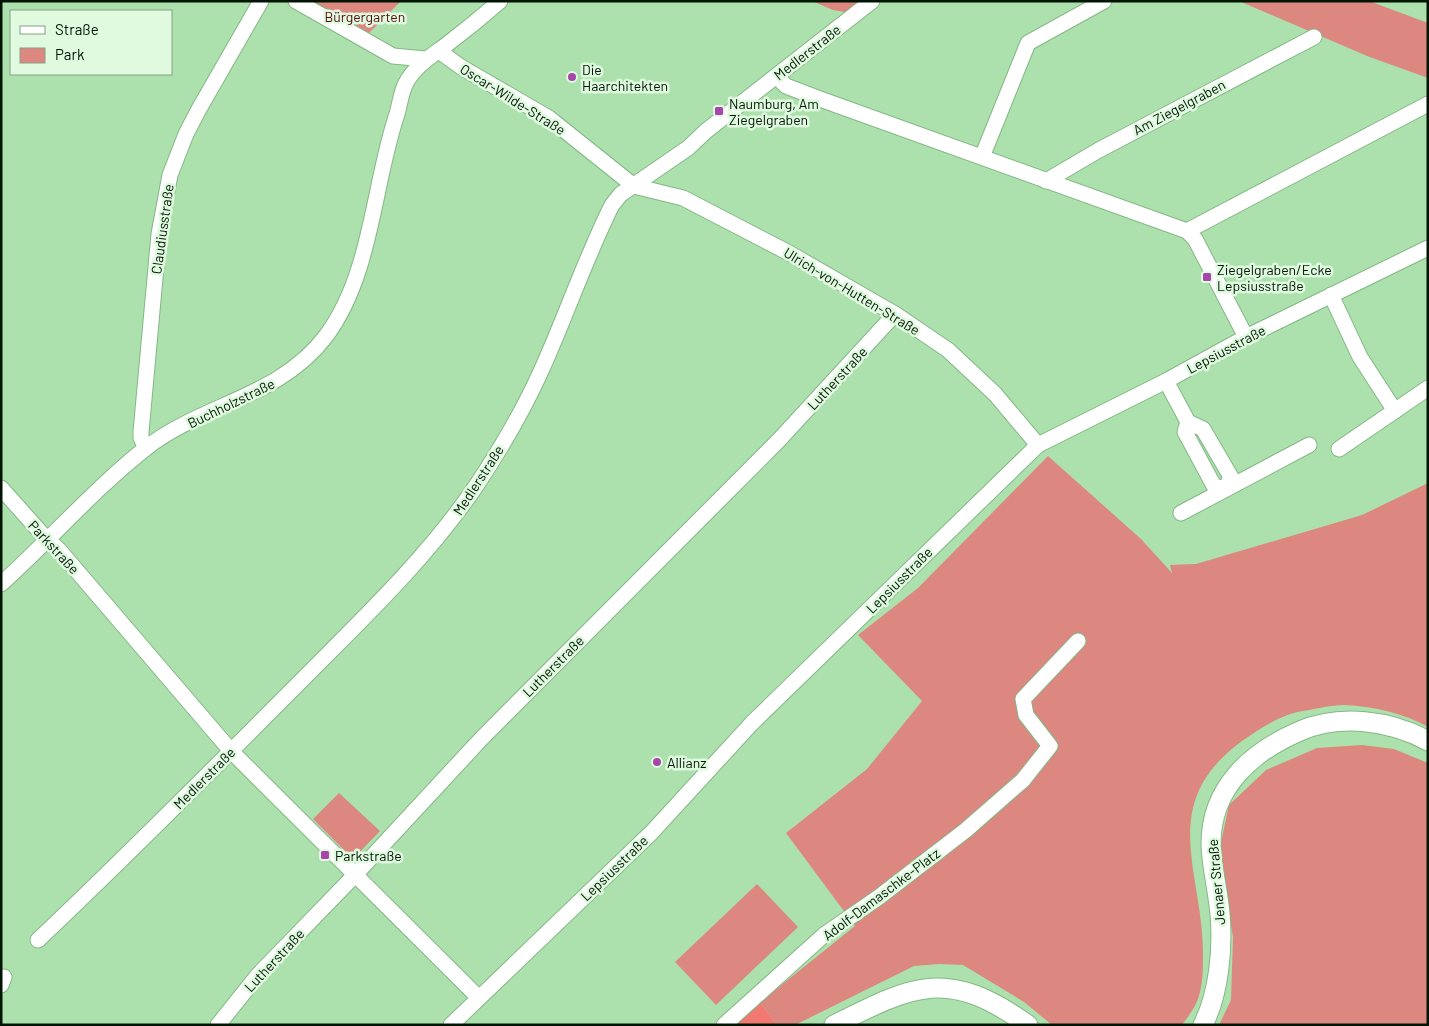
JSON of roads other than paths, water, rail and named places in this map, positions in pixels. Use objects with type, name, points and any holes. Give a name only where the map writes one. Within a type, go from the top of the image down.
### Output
[{"type":"main road","name":"Jenaer Straße","points":[[1202,1025],[1214,990],[1220,946],[1220,914],[1211,848],[1212,827],[1221,797],[1231,780],[1250,759],[1263,750],[1290,735],[1316,726],[1343,722],[1374,723],[1403,729],[1428,741]]},
{"type":"main road","points":[[834,1025],[903,992],[933,987],[958,990],[979,996],[1003,1008],[1028,1025]]},
{"type":"street","name":"Claudiusstraße","points":[[146,448],[141,438],[141,432],[159,234],[170,175],[195,117],[261,1]]},
{"type":"street","points":[[296,1],[393,56],[432,55]]},
{"type":"street","name":"Buchholzstraße","points":[[1,584],[100,489],[146,448],[197,418],[250,396],[276,382],[305,359],[325,337],[342,311],[357,275],[389,139],[406,83],[432,55],[500,1]]},
{"type":"street","name":"Medlerstraße","points":[[38,940],[231,751],[398,582],[438,537],[477,485],[516,420],[541,370],[612,205],[622,194],[688,148],[872,1]]},
{"type":"street","points":[[982,157],[1028,42],[1104,1]]},
{"type":"street","name":"Am Ziegelgraben","points":[[1046,181],[1099,150],[1314,37]]},
{"type":"street","name":"Oscar-Wilde-Straße","points":[[432,55],[461,67],[549,118],[634,186]]},
{"type":"street","points":[[393,56],[406,83]]},
{"type":"street","points":[[776,76],[786,86],[1187,232],[1195,239],[1246,336]]},
{"type":"street","points":[[1187,232],[1428,104]]},
{"type":"street","name":"Ulrich-von-Hutten-Straße","points":[[634,186],[683,198],[789,253],[895,314],[948,350],[995,394],[1038,445]]},
{"type":"street","name":"Lepsiusstraße","points":[[452,1025],[478,997],[652,832],[752,723],[1038,445],[1166,381],[1246,336],[1428,248]]},
{"type":"street","points":[[1331,295],[1360,357],[1395,411]]},
{"type":"street","name":"Lutherstraße","points":[[218,1025],[258,975],[355,875],[481,739],[779,440],[895,314]]},
{"type":"street","points":[[1166,381],[1188,422],[1185,432],[1214,486],[1225,489]]},
{"type":"street","points":[[1339,449],[1428,388]]},
{"type":"street","points":[[1182,513],[1309,445]]},
{"type":"street","name":"Parkstraße","points":[[1,488],[48,540],[60,550],[231,751],[478,997]]},
{"type":"street","name":"Adolf-Damaschke-Platz","points":[[724,1025],[824,935],[880,897],[966,830],[1023,780],[1050,746],[1026,715],[1023,699],[1078,640]]},
{"type":"place","name":"Die Haarchitekten","points":[[572,77]]},
{"type":"place","name":"Naumburg, Am Ziegelgraben","points":[[719,111]]},
{"type":"place","name":"Ziegelgraben/Ecke Lepsiusstraße","points":[[1207,277]]},
{"type":"place","name":"Allianz","points":[[657,762]]},
{"type":"place","name":"Parkstraße","points":[[325,855]]},
{"type":"park label","name":"Bürgergarten","points":[[365,16]]}]
